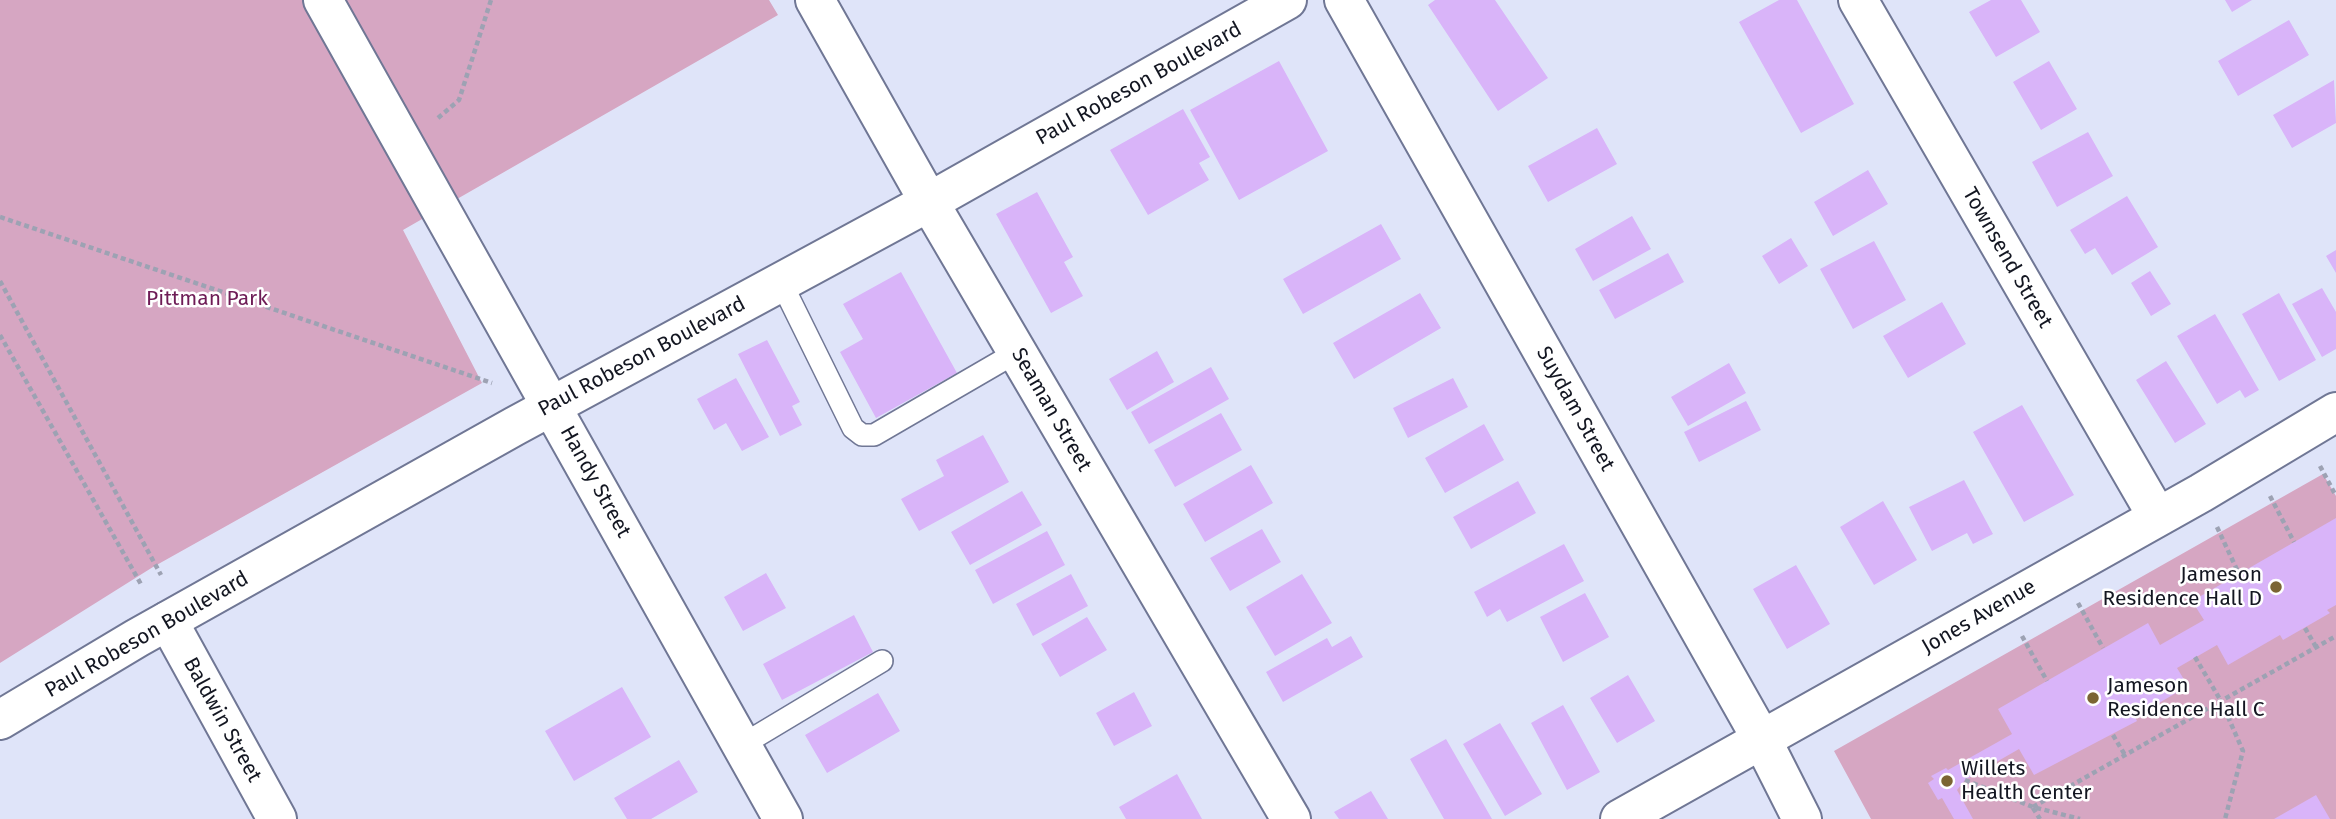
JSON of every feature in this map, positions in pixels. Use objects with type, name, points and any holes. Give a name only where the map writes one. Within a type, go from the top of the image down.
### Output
[{"type":"street","name":"Handy Street","points":[[323,0],[783,819]]},
{"type":"street","name":"Seaman Street","points":[[815,0],[929,202],[1291,819]]},
{"type":"street","name":"Paul Robeson Boulevard","points":[[0,720],[168,621],[551,406],[929,202],[1287,0]]},
{"type":"street","name":"Suydam Street","points":[[1344,0],[1761,738],[1802,819]]},
{"type":"street","name":"Townsend Street","points":[[1858,0],[2157,516]]},
{"type":"street","name":"Jones Avenue","points":[[1620,819],[1761,738],[2004,605],[2060,570],[2201,493],[2336,412]]},
{"type":"street","name":"Baldwin Street","points":[[168,621],[277,819]]},
{"type":"lane","points":[[782,282],[853,428],[862,435],[874,435],[1017,352]]},
{"type":"lane","points":[[742,745],[881,662]]},
{"type":"path","points":[[438,118],[459,100],[491,0]]},
{"type":"path","points":[[0,217],[492,383]]},
{"type":"path","points":[[0,281],[160,575]]},
{"type":"path","points":[[0,335],[142,586]]},
{"type":"path","points":[[2251,463],[2294,542]]},
{"type":"path","points":[[2201,493],[2239,574]]},
{"type":"path","points":[[2060,570],[2103,648]]},
{"type":"path","points":[[2004,605],[2048,681]]},
{"type":"path","points":[[2305,628],[2316,647]]},
{"type":"path","points":[[2033,807],[2336,636]]},
{"type":"path","points":[[2195,657],[2221,701],[2243,751],[2225,819]]},
{"type":"path","points":[[2113,735],[2124,755]]},
{"type":"path","points":[[1965,780],[2033,807],[2080,819]]},
{"type":"path","points":[[2033,807],[2040,819]]},
{"type":"green space","name":"Pittman Park","points":[[0,0],[769,0],[778,15],[403,230],[482,383],[153,567],[0,663]]},
{"type":"green space","points":[[2323,474],[2336,496],[2336,819],[1871,819],[1834,751]]},
{"type":"building","points":[[1435,0],[1495,0],[1548,78],[1498,111],[1428,5]]},
{"type":"building","points":[[1779,0],[1797,0],[1854,104],[1801,133],[1739,22]]},
{"type":"building","points":[[1991,0],[2021,0],[2040,32],[1996,57],[1969,12]]},
{"type":"building","points":[[2225,0],[2252,0],[2232,12]]},
{"type":"building","points":[[2289,20],[2309,55],[2238,96],[2218,61]]},
{"type":"building","points":[[1279,61],[1328,151],[1239,200],[1190,110]]},
{"type":"building","points":[[2049,61],[2077,109],[2041,130],[2013,82]]},
{"type":"building","points":[[2334,80],[2336,123],[2292,148],[2273,115]]},
{"type":"building","points":[[1183,109],[1210,157],[1199,163],[1209,180],[1148,215],[1110,150]]},
{"type":"building","points":[[1597,128],[1617,164],[1548,202],[1528,166]]},
{"type":"building","points":[[2088,132],[2113,176],[2057,207],[2032,162]]},
{"type":"building","points":[[1868,170],[1888,204],[1833,236],[1814,202]]},
{"type":"building","points":[[1037,192],[1073,257],[1064,262],[1083,296],[1051,313],[996,214]]},
{"type":"building","points":[[2127,196],[2158,247],[2112,275],[2095,248],[2085,254],[2070,230]]},
{"type":"building","points":[[1632,216],[1651,249],[1593,281],[1575,249]]},
{"type":"building","points":[[1381,224],[1401,259],[1303,314],[1283,279]]},
{"type":"building","points":[[1791,238],[1808,266],[1779,284],[1762,256]]},
{"type":"building","points":[[1874,241],[1906,300],[1853,329],[1820,269]]},
{"type":"building","points":[[2336,250],[2336,273],[2326,256]]},
{"type":"building","points":[[1668,253],[1684,282],[1615,319],[1599,290]]},
{"type":"building","points":[[2150,271],[2171,304],[2151,316],[2131,283]]},
{"type":"building","points":[[901,272],[957,373],[876,418],[840,352],[863,339],[843,304]]},
{"type":"building","points":[[2322,288],[2336,312],[2336,349],[2322,357],[2292,304]]},
{"type":"building","points":[[1420,293],[1441,328],[1354,379],[1333,343]]},
{"type":"building","points":[[2279,293],[2316,360],[2279,381],[2242,314]]},
{"type":"building","points":[[1942,302],[1966,344],[1908,378],[1883,336]]},
{"type":"building","points":[[2215,314],[2259,390],[2245,398],[2240,390],[2217,404],[2177,336]]},
{"type":"building","points":[[767,340],[800,402],[792,406],[802,425],[780,436],[738,354]]},
{"type":"building","points":[[1157,351],[1174,382],[1127,410],[1109,379]]},
{"type":"building","points":[[2166,361],[2206,424],[2175,443],[2136,380]]},
{"type":"building","points":[[1729,363],[1746,393],[1688,426],[1671,397]]},
{"type":"building","points":[[1211,367],[1229,399],[1149,444],[1131,412]]},
{"type":"building","points":[[736,378],[769,437],[742,451],[726,423],[714,430],[697,399]]},
{"type":"building","points":[[1453,378],[1468,407],[1408,438],[1393,408]]},
{"type":"building","points":[[1746,401],[1761,430],[1699,462],[1684,432]]},
{"type":"building","points":[[2022,405],[2074,495],[2024,522],[1973,432]]},
{"type":"building","points":[[1221,413],[1242,450],[1175,487],[1154,450]]},
{"type":"building","points":[[1484,424],[1504,460],[1445,493],[1425,458]]},
{"type":"building","points":[[983,435],[1009,482],[919,531],[901,499],[944,476],[936,460]]},
{"type":"building","points":[[1251,465],[1273,503],[1205,542],[1183,504]]},
{"type":"building","points":[[1964,480],[1993,534],[1973,544],[1967,533],[1932,551],[1909,507]]},
{"type":"building","points":[[1518,481],[1536,513],[1471,549],[1453,517]]},
{"type":"building","points":[[1022,491],[1042,525],[970,565],[951,532]]},
{"type":"building","points":[[1883,501],[1917,560],[1874,585],[1840,527]]},
{"type":"building","points":[[2336,518],[2336,605],[2327,610],[2330,613],[2283,640],[2280,635],[2228,665],[2217,645],[2177,668],[2188,686],[2135,717],[2137,721],[2034,775],[2019,749],[1965,780],[1957,790],[1973,819],[1954,819],[1942,798],[1938,800],[1928,783],[1934,779],[1931,776],[1946,768],[1948,770],[2012,734],[1998,709],[2148,623],[2160,645],[2204,620],[2192,601]]},
{"type":"building","points":[[1262,529],[1281,562],[1230,591],[1210,558]]},
{"type":"building","points":[[1047,531],[1065,565],[993,604],[975,570]]},
{"type":"building","points":[[1564,544],[1584,581],[1507,622],[1500,609],[1487,617],[1474,592]]},
{"type":"building","points":[[1796,565],[1830,624],[1787,649],[1753,589]]},
{"type":"building","points":[[766,573],[786,608],[743,631],[724,597]]},
{"type":"building","points":[[1071,574],[1088,606],[1033,636],[1016,604]]},
{"type":"building","points":[[1302,574],[1332,623],[1275,656],[1246,607]]},
{"type":"building","points":[[1585,593],[1609,637],[1563,662],[1540,617]]},
{"type":"building","points":[[854,615],[873,652],[782,700],[763,664]]},
{"type":"building","points":[[1087,617],[1107,650],[1060,677],[1041,644]]},
{"type":"building","points":[[1351,636],[1363,657],[1283,702],[1266,672],[1327,638],[1332,647]]},
{"type":"building","points":[[1628,675],[1655,721],[1617,743],[1590,698]]},
{"type":"building","points":[[622,687],[651,737],[574,781],[545,731]]},
{"type":"building","points":[[1134,692],[1152,726],[1114,746],[1096,713]]},
{"type":"building","points":[[878,693],[900,731],[827,773],[805,735]]},
{"type":"building","points":[[1563,705],[1600,772],[1567,790],[1531,723]]},
{"type":"building","points":[[1500,723],[1542,794],[1505,816],[1463,744]]},
{"type":"building","points":[[1446,739],[1492,819],[1444,819],[1410,759]]},
{"type":"building","points":[[679,760],[698,792],[651,819],[627,819],[614,798]]},
{"type":"building","points":[[1177,774],[1202,819],[1126,819],[1119,807]]},
{"type":"building","points":[[1371,791],[1388,819],[1339,819],[1334,812]]},
{"type":"building","points":[[2316,795],[2330,819],[2274,819]]},
{"type":"place","name":"Jameson Residence Hall D","points":[[2276,587]]},
{"type":"place","name":"Jameson Residence Hall C","points":[[2093,698]]},
{"type":"place","name":"Willets Health Center","points":[[1947,781]]}]
